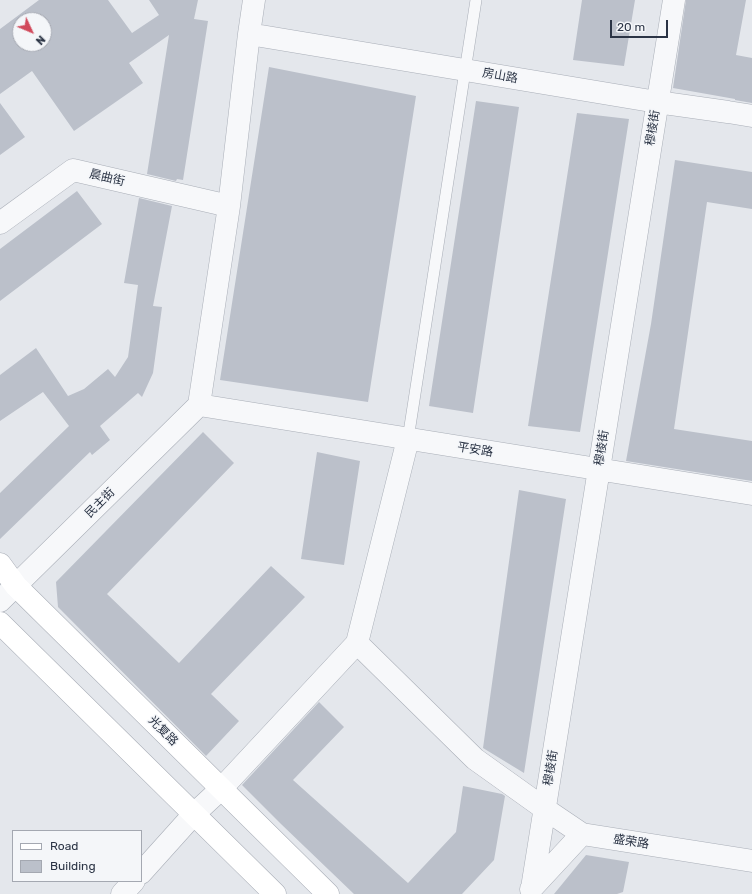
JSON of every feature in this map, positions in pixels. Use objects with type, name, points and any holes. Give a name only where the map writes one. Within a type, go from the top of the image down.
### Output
[{"type":"street","points":[[199,405],[229,206],[254,0]]},
{"type":"street","name":"穆棱街","points":[[529,891],[544,809],[674,0]]},
{"type":"street","name":"房山路","points":[[249,34],[657,102],[752,116]]},
{"type":"street","name":"晨曲街","points":[[0,223],[73,170],[229,206]]},
{"type":"street","name":"平安路","points":[[199,405],[752,494]]},
{"type":"street","name":"民主街","points":[[0,601],[199,405]]},
{"type":"street","points":[[142,872],[194,814],[221,789],[357,643],[408,439]]},
{"type":"street","name":"光复路","points":[[0,564],[16,586],[328,894]]},
{"type":"street","points":[[0,623],[275,894]]},
{"type":"street","points":[[357,643],[476,759],[544,809],[582,834],[529,891]]},
{"type":"street","name":"盛荣路","points":[[582,834],[752,862]]},
{"type":"street","points":[[122,894],[133,882]]},
{"type":"lane","points":[[408,439],[476,0]]},
{"type":"building","points":[[39,0],[108,0],[132,33],[159,15],[149,0],[198,0],[194,19],[208,21],[183,180],[177,179],[176,181],[147,174],[169,35],[129,63],[143,83],[74,131],[32,71],[0,94],[0,29],[12,20],[12,52],[52,52],[52,12],[23,12]]},
{"type":"building","points":[[582,0],[635,0],[624,66],[573,60]]},
{"type":"building","points":[[686,0],[746,0],[736,55],[752,58],[752,103],[673,88]]},
{"type":"building","points":[[269,67],[416,96],[368,402],[220,380]]},
{"type":"building","points":[[476,101],[519,107],[473,413],[429,406]]},
{"type":"building","points":[[0,103],[25,137],[0,155]]},
{"type":"building","points":[[577,113],[629,119],[580,432],[528,426]]},
{"type":"building","points":[[675,160],[752,172],[752,209],[707,202],[674,429],[752,441],[752,481],[626,461],[651,324]]},
{"type":"building","points":[[77,191],[102,224],[0,301],[0,249]]},
{"type":"building","points":[[139,198],[172,206],[153,306],[162,307],[153,373],[142,397],[138,393],[100,426],[110,440],[92,455],[90,452],[0,539],[0,493],[69,426],[43,392],[0,421],[0,375],[36,348],[68,396],[84,389],[108,369],[115,377],[128,357],[138,285],[124,283]]},
{"type":"building","points":[[203,432],[234,463],[107,594],[179,663],[271,566],[305,597],[211,694],[239,721],[206,756],[58,607],[56,582]]},
{"type":"building","points":[[317,452],[360,461],[344,565],[301,559]]},
{"type":"building","points":[[519,490],[566,499],[524,773],[483,748]]},
{"type":"building","points":[[319,702],[344,727],[293,780],[408,883],[456,832],[463,786],[502,794],[505,796],[494,860],[462,894],[354,894],[242,785]]},
{"type":"building","points":[[586,855],[629,862],[623,892],[617,894],[554,894]]}]
